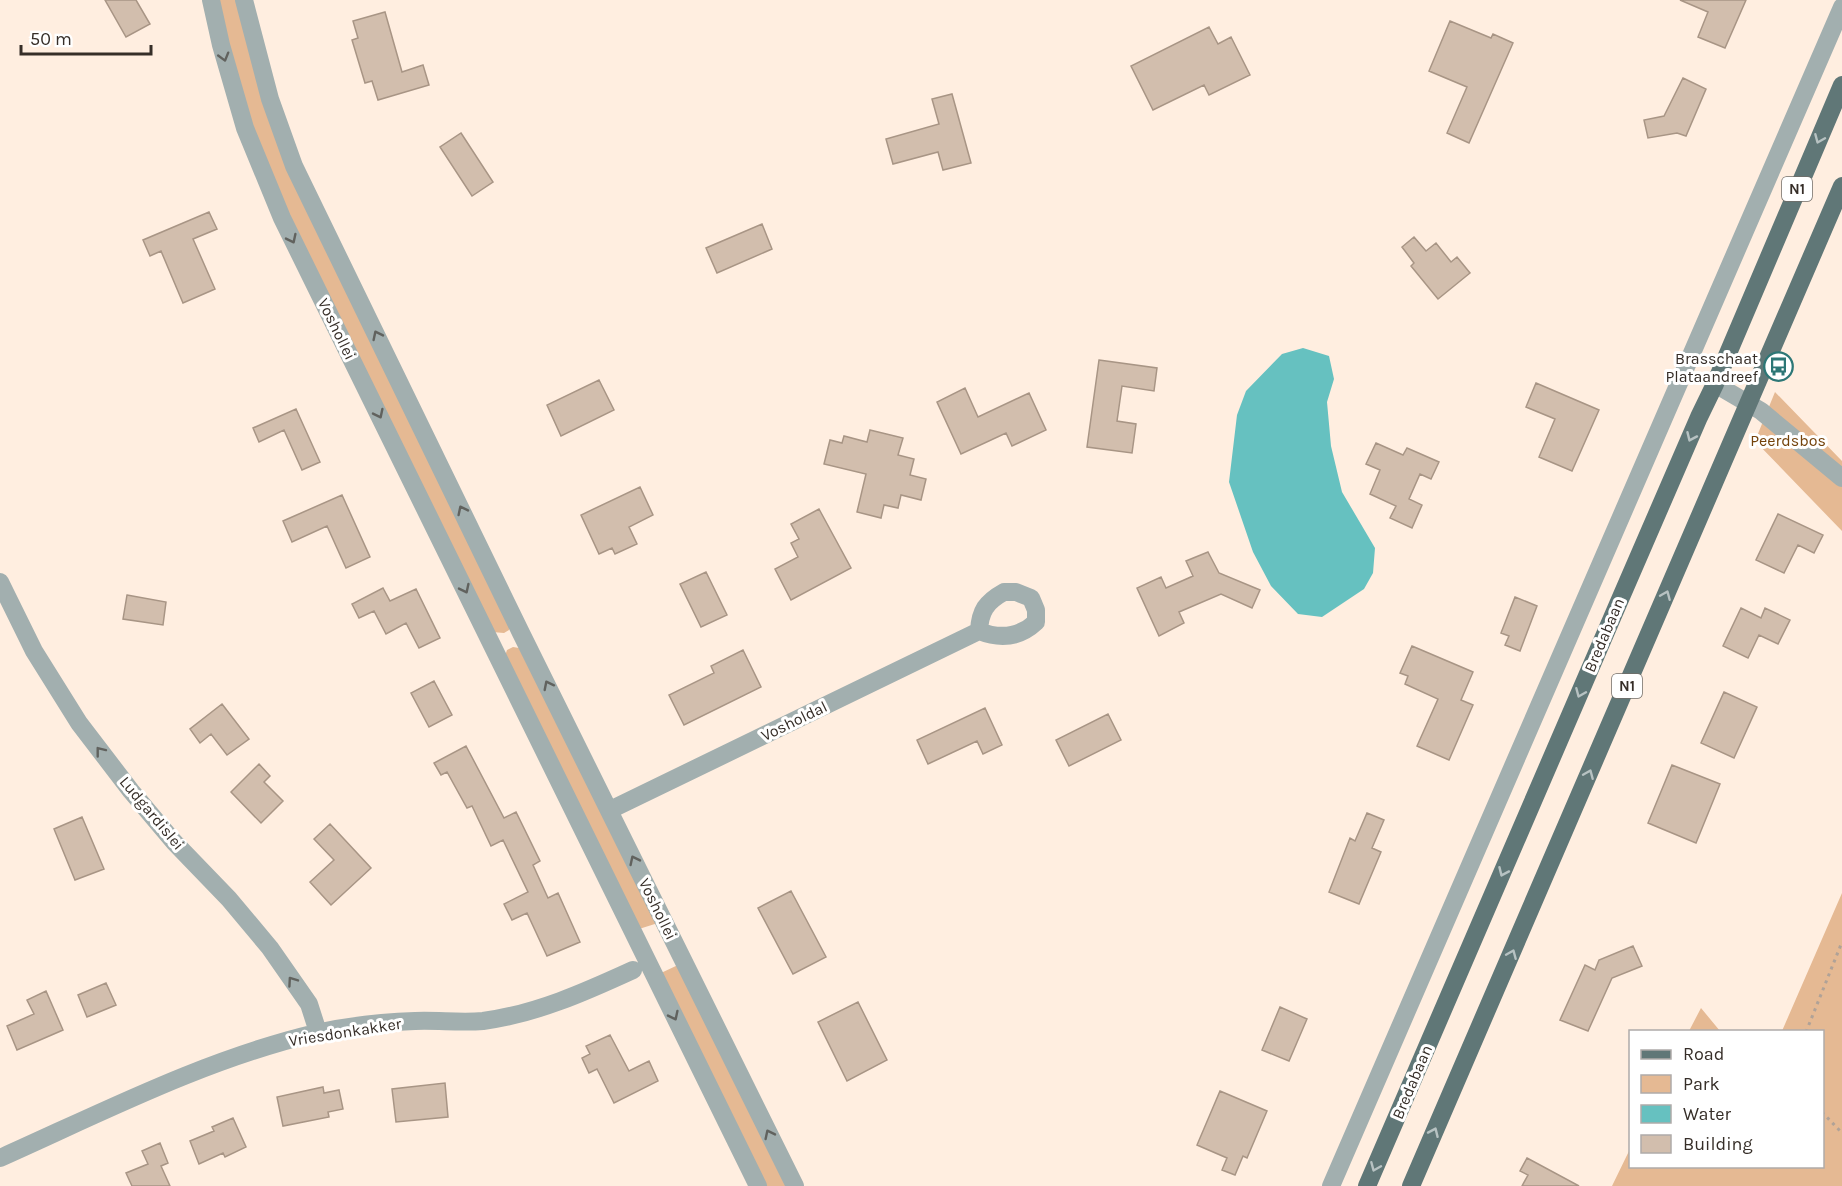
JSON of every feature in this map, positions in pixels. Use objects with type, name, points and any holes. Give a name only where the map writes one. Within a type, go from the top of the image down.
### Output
[{"type":"main road","name":"Bredabaan","points":[[1367,1186],[1715,384],[1842,85]]},
{"type":"main road","name":"N1","points":[[1411,1186],[1842,186]]},
{"type":"street","name":"Voshollei","points":[[211,0],[221,45],[245,128],[287,229],[758,1186]]},
{"type":"street","name":"Voshollei","points":[[244,0],[270,99],[294,166],[521,633],[795,1186]]},
{"type":"street","points":[[1331,1186],[1842,7]]},
{"type":"street","points":[[1715,384],[1748,402],[1842,478]]},
{"type":"street","name":"Ludgardislei","points":[[0,582],[34,651],[79,723],[174,842],[229,899],[270,948],[309,1004],[318,1032]]},
{"type":"street","name":"Vosholdal","points":[[610,810],[979,631]]},
{"type":"street","points":[[493,647],[521,633]]},
{"type":"street","name":"Vriesdonkakker","points":[[0,1158],[192,1073],[264,1046],[318,1032],[370,1024],[413,1021],[482,1021],[515,1015],[556,1003],[633,970]]},
{"type":"path","points":[[1807,1030],[1842,942]]},
{"type":"path","points":[[1824,1114],[1842,1133]]},
{"type":"green space","points":[[218,0],[236,0],[264,105],[510,623],[509,630],[504,633],[492,632],[279,193],[246,110]]},
{"type":"green space","name":"Peerdsbos","points":[[1775,392],[1842,461],[1842,531],[1755,441]]},
{"type":"green space","points":[[513,647],[519,648],[658,923],[639,929],[505,656],[507,650]]},
{"type":"green space","points":[[1842,893],[1842,1186],[1612,1186],[1629,1151],[1629,1168],[1824,1168],[1824,1030],[1782,1030]]},
{"type":"green space","points":[[678,965],[787,1186],[765,1186],[661,973]]},
{"type":"green space","points":[[1701,1008],[1719,1030],[1690,1030]]},
{"type":"water","points":[[1303,348],[1329,356],[1334,379],[1327,402],[1331,446],[1342,492],[1375,548],[1373,573],[1364,589],[1322,617],[1298,614],[1271,586],[1253,552],[1229,482],[1237,415],[1246,391],[1282,354]]},
{"type":"building","points":[[105,0],[136,0],[150,24],[126,37]]},
{"type":"building","points":[[1680,0],[1746,0],[1725,48],[1698,37],[1708,12]]},
{"type":"building","points":[[385,12],[402,72],[423,65],[429,85],[378,100],[372,81],[365,83],[352,40],[358,38],[353,21]]},
{"type":"building","points":[[1450,21],[1491,38],[1493,34],[1513,43],[1469,143],[1447,133],[1467,87],[1429,71]]},
{"type":"building","points":[[1209,27],[1218,44],[1231,37],[1250,75],[1209,95],[1204,85],[1153,110],[1131,66]]},
{"type":"building","points":[[1683,78],[1706,89],[1686,136],[1677,133],[1648,138],[1644,120],[1664,116]]},
{"type":"building","points":[[952,94],[971,163],[943,170],[938,152],[893,164],[886,139],[939,124],[932,99]]},
{"type":"building","points":[[461,133],[493,182],[472,196],[440,147]]},
{"type":"building","points":[[209,212],[217,229],[193,239],[215,289],[183,303],[161,251],[150,256],[143,240]]},
{"type":"building","points":[[762,224],[772,249],[717,273],[706,248]]},
{"type":"building","points":[[1414,237],[1426,251],[1436,243],[1451,262],[1457,257],[1470,273],[1438,299],[1411,266],[1414,263],[1402,247]]},
{"type":"building","points":[[1099,360],[1157,368],[1154,391],[1122,386],[1117,421],[1136,424],[1132,453],[1087,447]]},
{"type":"building","points":[[599,380],[614,410],[561,436],[547,405]]},
{"type":"building","points":[[1536,383],[1599,410],[1572,471],[1539,457],[1555,419],[1526,407]]},
{"type":"building","points":[[965,388],[978,417],[1029,393],[1046,430],[1012,446],[1006,433],[961,454],[937,402]]},
{"type":"building","points":[[296,409],[320,462],[302,470],[284,430],[259,442],[253,428]]},
{"type":"building","points":[[870,430],[903,438],[898,455],[914,459],[910,475],[926,479],[921,500],[901,495],[898,508],[884,505],[881,518],[857,512],[866,474],[824,464],[830,440],[842,443],[844,436],[867,442]]},
{"type":"building","points":[[1376,443],[1403,455],[1407,448],[1439,462],[1431,479],[1420,474],[1409,499],[1422,505],[1412,528],[1390,518],[1396,506],[1370,494],[1380,470],[1366,464]]},
{"type":"building","points":[[640,487],[653,515],[629,527],[637,544],[615,554],[612,548],[599,554],[581,515]]},
{"type":"building","points":[[342,495],[370,557],[346,568],[327,526],[292,542],[283,521]]},
{"type":"building","points":[[819,509],[851,568],[791,600],[775,569],[798,557],[791,543],[799,539],[791,524]]},
{"type":"building","points":[[1778,514],[1823,535],[1814,553],[1798,545],[1784,573],[1756,560]]},
{"type":"building","points":[[1208,552],[1219,573],[1260,590],[1252,608],[1221,594],[1179,612],[1184,623],[1159,636],[1137,588],[1161,577],[1166,588],[1193,576],[1186,561]]},
{"type":"building","points":[[706,572],[727,615],[701,627],[680,584]]},
{"type":"building","points":[[383,588],[390,601],[416,589],[440,638],[419,648],[406,623],[386,634],[374,611],[359,618],[352,604]]},
{"type":"building","points":[[127,595],[166,602],[163,625],[123,619]]},
{"type":"building","points":[[1515,597],[1537,606],[1520,651],[1505,645],[1509,636],[1501,633]]},
{"type":"building","points":[[1741,608],[1761,618],[1765,608],[1790,620],[1778,644],[1759,635],[1748,658],[1723,646]]},
{"type":"building","points":[[1412,646],[1473,672],[1461,700],[1473,705],[1449,760],[1417,746],[1438,699],[1405,684],[1408,676],[1400,673]]},
{"type":"building","points":[[743,650],[761,687],[684,725],[669,695],[714,673],[711,666]]},
{"type":"building","points":[[434,681],[452,715],[429,727],[411,693]]},
{"type":"building","points":[[1724,692],[1757,707],[1734,758],[1701,743]]},
{"type":"building","points":[[222,704],[249,739],[227,755],[211,734],[200,743],[190,729]]},
{"type":"building","points":[[985,708],[1002,745],[983,754],[977,741],[928,764],[917,740]]},
{"type":"building","points":[[1108,714],[1121,740],[1069,766],[1056,740]]},
{"type":"building","points":[[466,746],[504,818],[516,812],[540,861],[533,865],[548,898],[558,893],[580,942],[547,956],[527,913],[512,920],[504,904],[528,892],[503,840],[491,846],[472,806],[467,808],[447,772],[441,775],[434,763]]},
{"type":"building","points":[[259,764],[270,776],[264,782],[283,801],[261,823],[231,792]]},
{"type":"building","points":[[1672,765],[1720,784],[1696,843],[1648,823]]},
{"type":"building","points":[[1367,813],[1384,820],[1372,848],[1381,852],[1359,904],[1329,892],[1350,838],[1355,841]]},
{"type":"building","points":[[82,817],[104,869],[75,880],[54,829]]},
{"type":"building","points":[[330,824],[371,868],[331,905],[310,882],[334,860],[314,839]]},
{"type":"building","points":[[791,891],[826,957],[793,974],[758,908]]},
{"type":"building","points":[[1633,946],[1642,966],[1612,978],[1588,1031],[1560,1020],[1585,965],[1595,970],[1599,960]]},
{"type":"building","points":[[106,983],[116,1005],[87,1017],[78,995]]},
{"type":"building","points":[[46,991],[63,1030],[17,1050],[7,1026],[34,1014],[27,1000]]},
{"type":"building","points":[[858,1002],[887,1060],[847,1081],[818,1022]]},
{"type":"building","points":[[1280,1007],[1307,1019],[1289,1061],[1262,1050]]},
{"type":"building","points":[[610,1035],[629,1071],[649,1061],[658,1081],[614,1103],[597,1069],[589,1073],[582,1058],[590,1054],[586,1046]]},
{"type":"building","points":[[445,1083],[448,1117],[396,1122],[392,1089]]},
{"type":"building","points":[[323,1087],[324,1093],[339,1090],[343,1109],[328,1112],[329,1117],[283,1126],[277,1097]]},
{"type":"building","points":[[1220,1091],[1267,1111],[1247,1158],[1243,1156],[1235,1175],[1222,1170],[1227,1158],[1197,1145]]},
{"type":"building","points":[[233,1118],[246,1147],[225,1157],[223,1153],[199,1164],[190,1141],[214,1131],[212,1127]]},
{"type":"building","points":[[160,1143],[168,1163],[161,1166],[170,1186],[132,1186],[126,1173],[148,1164],[142,1151]]},
{"type":"building","points":[[1527,1158],[1579,1186],[1522,1186],[1528,1175],[1520,1171]]},
{"type":"place","name":"Brasschaat Plataandreef","points":[[1779,367]]}]
